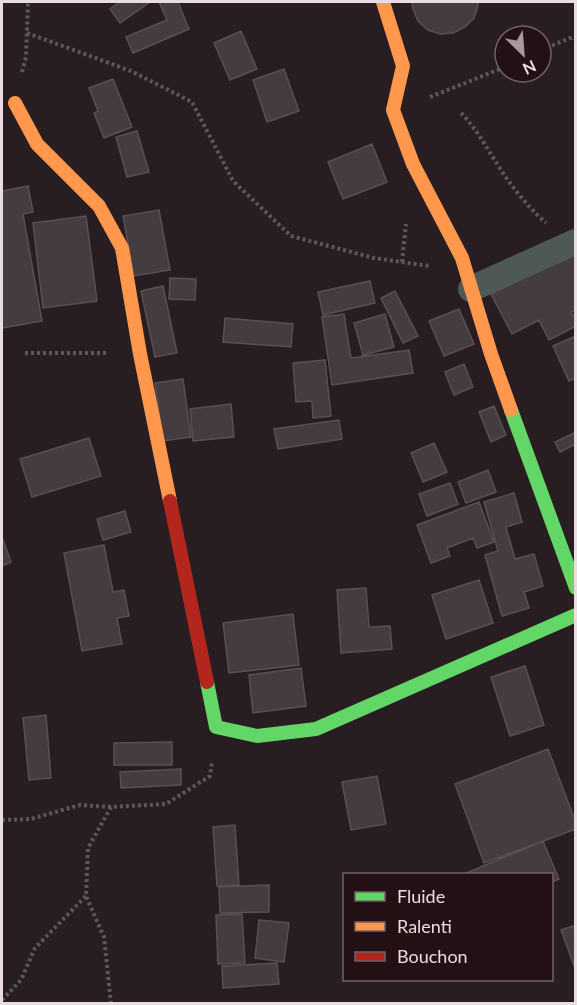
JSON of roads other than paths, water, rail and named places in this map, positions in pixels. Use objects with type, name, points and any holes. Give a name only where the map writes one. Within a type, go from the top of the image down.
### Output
[{"type":"street","points":[[383,2],[404,66],[393,110],[413,164],[462,258],[491,354],[576,588]]},
{"type":"street","points":[[15,103],[36,144],[99,206],[122,248],[140,354],[216,727],[257,736],[316,729],[576,615]]},
{"type":"street","points":[[471,289],[574,242]]}]
